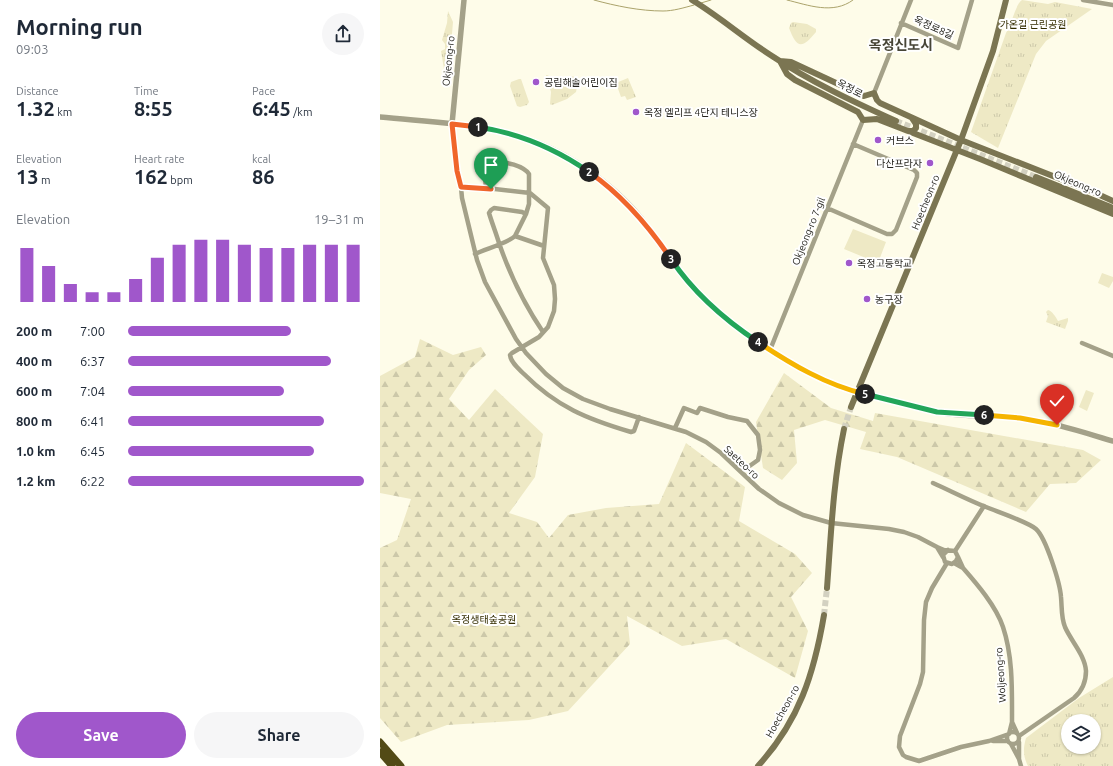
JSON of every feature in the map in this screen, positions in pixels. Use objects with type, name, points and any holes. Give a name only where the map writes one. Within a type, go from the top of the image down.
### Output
[{"type":"highway","points":[[380,742],[401,766]]},
{"type":"highway","points":[[380,752],[392,766]]},
{"type":"main road","points":[[692,0],[780,61],[831,90],[896,121]]},
{"type":"main road","name":"Hoecheon-ro","points":[[851,407],[956,151],[993,51],[1006,0]]},
{"type":"main road","points":[[780,61],[791,62],[960,140],[1113,201]]},
{"type":"main road","points":[[780,61],[787,74],[795,80],[858,112],[1113,214]]},
{"type":"main road","points":[[864,96],[874,93],[880,103]]},
{"type":"main road","points":[[858,112],[863,120],[877,119]]},
{"type":"main road","points":[[906,131],[912,132],[916,128],[916,124],[912,117]]},
{"type":"main road","points":[[1018,176],[1015,169],[1021,164]]},
{"type":"main road","name":"Okjeong-ro","points":[[1036,176],[1113,208]]},
{"type":"main road","points":[[827,588],[831,523],[844,429]]},
{"type":"main road","name":"Hoecheon-ro","points":[[758,766],[788,726],[808,685],[818,650],[824,615]]},
{"type":"street","name":"Okjeong-ro","points":[[452,124],[464,0]]},
{"type":"street","points":[[874,93],[911,0]]},
{"type":"street","name":"옥정로8길","points":[[901,23],[958,48],[972,0]]},
{"type":"street","points":[[1083,0],[1113,5]]},
{"type":"street","points":[[380,117],[489,128],[552,149],[592,174],[616,193],[636,213],[685,278],[697,291],[731,321],[770,350],[805,371],[857,392],[937,412],[1020,418],[1057,425],[1113,441]]},
{"type":"street","name":"Okjeong-ro 7-gil","points":[[770,350],[863,120]]},
{"type":"street","name":"Saeteo-ro","points":[[452,124],[457,171],[475,254],[485,282],[521,347],[526,353],[546,374],[563,388],[583,399],[610,409],[686,432],[716,449],[759,490],[778,503],[803,515],[831,523]]},
{"type":"street","points":[[827,208],[883,232],[892,234],[896,230],[917,177],[917,173],[914,170],[853,144]]},
{"type":"street","points":[[475,254],[516,236],[530,204],[529,174],[527,171],[514,165],[490,160],[487,161],[484,167],[486,188]]},
{"type":"street","points":[[461,187],[530,193],[548,208],[543,258],[554,285],[556,299],[552,319],[548,327],[539,336],[510,355],[512,361],[541,391],[554,400],[589,419],[631,432],[634,431],[639,418]]},
{"type":"street","points":[[526,214],[494,208],[489,213],[510,273],[530,312],[543,332]]},
{"type":"street","points":[[516,236],[544,246]]},
{"type":"street","points":[[1082,343],[1113,356]]},
{"type":"street","points":[[675,428],[684,408],[697,413],[700,408],[728,417],[747,421],[758,435],[760,450],[758,460],[741,472]]},
{"type":"street","points":[[933,483],[1032,526],[1043,538],[1060,588],[1061,613],[1065,627],[1084,663],[1086,670],[1084,685],[1080,693],[1074,698],[1018,734]]},
{"type":"street","points":[[955,551],[984,506]]},
{"type":"street","points":[[831,523],[904,532],[918,537],[937,547],[955,551]]},
{"type":"street","points":[[937,547],[947,563]]},
{"type":"street","points":[[943,558],[944,553],[948,550]]},
{"type":"street","points":[[955,551],[963,568]]},
{"type":"street","points":[[954,563],[958,557]]},
{"type":"street","points":[[947,563],[932,588],[926,602],[924,620],[923,672],[920,684],[900,736],[899,747],[903,755],[919,761],[961,747],[989,741],[1013,732],[1018,734]]},
{"type":"street","points":[[947,563],[954,563],[963,568]]},
{"type":"street","name":"Woljeong-ro","points":[[963,568],[987,596],[1003,625],[1010,653],[1012,722]]},
{"type":"street","points":[[1012,722],[1018,734],[1019,759],[1021,766]]},
{"type":"street","points":[[1012,722],[1007,737],[1019,759]]},
{"type":"street","points":[[989,741],[1015,745],[1019,742]]},
{"type":"green space","name":"가온길 근린공원","points":[[1022,0],[1048,4],[1055,2],[1092,9],[1046,41],[1036,54],[998,148],[971,132],[1006,33],[1017,6]]},
{"type":"green space","points":[[448,11],[453,22],[448,71],[444,69],[441,51],[445,49],[445,44],[442,40],[447,23]]},
{"type":"green space","points":[[793,22],[807,24],[816,29],[816,32],[807,42],[803,44],[797,43],[789,28]]},
{"type":"green space","points":[[546,75],[559,81],[571,76],[576,77],[578,82],[576,92],[567,99],[552,105],[550,104],[551,92]]},
{"type":"green space","points":[[628,78],[636,97],[627,100],[625,96],[621,97],[616,83]]},
{"type":"green space","points":[[521,79],[529,102],[527,105],[520,107],[517,106],[510,86],[511,82]]},
{"type":"green space","points":[[853,229],[886,242],[878,263],[844,249]]},
{"type":"green space","points":[[1102,273],[1113,277],[1113,281],[1109,288],[1098,283]]},
{"type":"green space","points":[[1048,310],[1058,321],[1068,318],[1065,329],[1046,322],[1048,316],[1046,312]]},
{"type":"green space","name":"옥정생태숲공원","points":[[420,339],[453,355],[481,347],[486,355],[469,370],[449,399],[469,420],[495,389],[543,434],[535,477],[509,513],[537,522],[549,538],[568,515],[606,508],[659,504],[686,443],[745,487],[739,521],[795,554],[812,573],[791,597],[808,631],[795,678],[726,639],[682,646],[627,616],[630,644],[568,711],[529,720],[447,725],[401,742],[380,718],[380,548],[397,540],[411,499],[380,493],[380,376],[415,357]]},
{"type":"green space","points":[[784,373],[831,408],[873,421],[875,413],[1083,450],[1101,460],[1076,483],[1050,484],[1026,512],[897,457],[860,449],[866,432],[825,420],[794,430],[797,463],[782,480],[763,468],[756,422]]},
{"type":"green space","points":[[1086,390],[1094,393],[1087,411],[1079,407]]},
{"type":"green space","points":[[1113,677],[1113,766],[1028,766],[1024,752],[1026,738],[1079,698]]},
{"type":"waterway","points":[[594,0],[628,8],[654,11],[678,9],[694,5]]},
{"type":"waterway","points":[[701,3],[711,0]]},
{"type":"waterway","points":[[787,0],[820,8],[837,7],[845,5],[853,0]]},
{"type":"tunnel","points":[[896,121],[1036,177]]},
{"type":"tunnel","points":[[844,429],[851,407]]},
{"type":"tunnel","points":[[824,615],[827,588]]},
{"type":"place","name":"공립해솔어린이집","points":[[536,82]]},
{"type":"place","name":"옥정 엘리프 4단지 테니스장","points":[[636,112]]},
{"type":"place","name":"커브스","points":[[878,140]]},
{"type":"place","name":"다산프라자","points":[[930,163]]},
{"type":"place","name":"옥정고등학교","points":[[849,263]]},
{"type":"place","name":"농구장","points":[[867,299]]},
{"type":"district","name":"옥정신도시","points":[[901,45]]},
{"type":"route","points":[[491,189],[461,187],[457,171],[452,124],[502,131],[552,149],[586,170],[629,205],[685,278],[716,309],[752,338],[805,371],[857,392],[937,412],[1020,418],[1057,425]]}]
